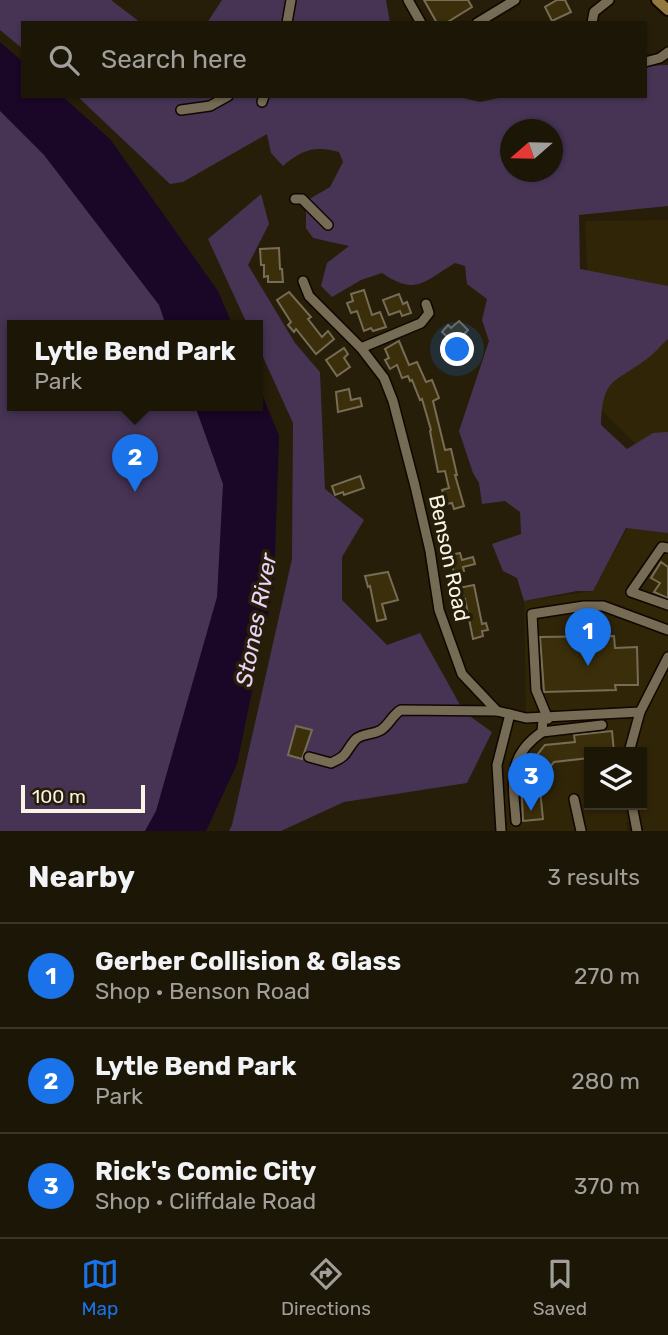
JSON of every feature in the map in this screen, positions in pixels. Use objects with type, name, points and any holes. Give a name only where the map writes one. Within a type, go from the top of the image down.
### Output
[{"type":"main road","points":[[657,0],[668,10]]},
{"type":"street","points":[[287,21],[291,0]]},
{"type":"street","points":[[408,0],[420,21]]},
{"type":"street","points":[[480,21],[502,3],[515,0]]},
{"type":"street","points":[[592,21],[594,12],[609,0]]},
{"type":"street","points":[[647,61],[660,58],[668,52]]},
{"type":"street","points":[[181,110],[210,106],[224,98]]},
{"type":"street","points":[[295,199],[302,199],[328,225]]},
{"type":"street","name":"Benson Road","points":[[303,281],[310,296],[361,348],[384,378],[393,401],[430,551],[439,610],[462,674],[496,711]]},
{"type":"street","points":[[361,348],[421,323],[429,313],[426,304]]},
{"type":"street","points":[[668,548],[662,547],[631,592],[668,605]]},
{"type":"street","points":[[542,732],[545,719],[536,690],[532,614],[584,606],[603,606],[668,630]]},
{"type":"street","points":[[630,747],[640,712],[668,657]]},
{"type":"street","points":[[309,757],[331,763],[341,759],[358,737],[378,732],[401,710],[496,711],[545,719],[640,712]]},
{"type":"street","points":[[501,831],[498,759],[510,714]]},
{"type":"street","points":[[516,821],[512,780],[517,760],[528,742],[542,732],[602,725]]},
{"type":"street","points":[[498,759],[517,760]]},
{"type":"street","points":[[573,799],[581,831]]},
{"type":"street","points":[[633,810],[637,831]]},
{"type":"shaded area","points":[[0,0],[111,0],[138,21],[21,21],[21,47],[0,30]]},
{"type":"shaded area","points":[[222,0],[386,0],[390,21],[208,21]]},
{"type":"shaded area","points":[[0,46],[21,92],[21,98],[25,98],[220,320],[7,320],[7,411],[261,411],[271,430],[187,831],[0,831]]},
{"type":"shaded area","points":[[668,65],[668,206],[579,215],[580,269],[668,286],[668,339],[651,356],[612,383],[604,398],[601,425],[627,449],[653,433],[668,432],[668,533],[626,528],[593,591],[577,591],[524,601],[517,578],[503,571],[492,544],[521,534],[520,512],[505,501],[482,504],[479,483],[459,431],[489,341],[482,320],[487,299],[467,284],[465,266],[455,263],[427,281],[412,285],[403,284],[382,273],[361,280],[332,297],[321,286],[327,263],[349,246],[313,238],[306,228],[306,201],[330,187],[343,162],[339,152],[309,150],[283,166],[271,153],[267,134],[183,182],[170,184],[79,98],[463,98],[480,102],[499,98],[647,98],[647,66]]},
{"type":"shaded area","points":[[261,194],[269,224],[248,265],[295,343],[320,372],[325,489],[364,520],[342,557],[342,600],[387,645],[420,633],[464,712],[492,732],[467,783],[344,802],[281,831],[229,831],[292,559],[293,423],[263,357],[263,320],[245,320],[208,239]]},
{"type":"shaded area","points":[[668,220],[668,831],[637,831],[634,821],[626,822],[628,831],[501,831],[497,765],[510,714],[526,718],[524,601],[593,591],[660,468],[593,402],[585,221]]},
{"type":"water","points":[[0,42],[21,60],[21,98],[64,98],[110,139],[218,291],[230,320],[164,320],[159,305],[44,155],[0,111]]},
{"type":"water","name":"Stones River","points":[[263,396],[279,436],[274,585],[237,764],[206,831],[145,831],[156,811],[217,597],[223,484],[197,411],[263,411]]},
{"type":"building","points":[[424,0],[468,0],[472,7],[449,21],[436,21]]},
{"type":"building","points":[[557,0],[565,0],[571,12],[552,21],[545,7]]},
{"type":"building","points":[[279,248],[283,282],[268,282],[268,276],[264,277],[264,265],[261,265],[260,249]]},
{"type":"building","points":[[364,290],[372,315],[380,312],[386,327],[364,331],[357,311],[351,313],[347,303],[353,301],[351,294]]},
{"type":"building","points":[[289,292],[311,317],[308,319],[322,337],[328,331],[334,339],[316,354],[296,329],[294,332],[288,325],[291,322],[277,300]]},
{"type":"building","points":[[399,294],[403,304],[407,302],[411,313],[402,316],[400,311],[389,315],[383,300]]},
{"type":"building","points":[[459,321],[468,330],[455,344],[442,332],[448,325],[451,328]]},
{"type":"building","points":[[399,341],[409,365],[417,362],[426,382],[432,380],[439,398],[433,401],[445,450],[451,449],[464,506],[454,509],[452,503],[446,504],[442,490],[449,488],[445,471],[438,472],[431,430],[422,399],[420,400],[412,380],[410,381],[408,376],[402,378],[397,365],[390,369],[385,360],[389,358],[385,349]]},
{"type":"building","points":[[344,348],[348,354],[344,358],[350,367],[337,376],[326,360]]},
{"type":"building","points":[[349,389],[351,400],[360,398],[362,406],[338,412],[336,392]]},
{"type":"building","points":[[360,476],[364,488],[344,495],[343,492],[335,495],[332,486]]},
{"type":"building","points":[[460,553],[462,560],[473,557],[475,564],[463,567],[464,571],[454,573],[450,555]]},
{"type":"building","points":[[661,562],[668,567],[668,598],[654,592],[660,583],[651,578]]},
{"type":"building","points":[[388,572],[398,600],[382,604],[386,619],[377,621],[370,586],[368,587],[365,576]]},
{"type":"building","points":[[474,585],[482,624],[486,623],[488,630],[482,631],[483,636],[473,639],[465,599],[456,601],[454,589]]},
{"type":"building","points":[[614,636],[615,648],[637,647],[638,685],[615,685],[616,690],[544,692],[540,637]]},
{"type":"building","points":[[296,726],[312,730],[302,759],[288,755]]},
{"type":"building","points":[[612,731],[614,747],[584,747],[584,759],[554,762],[539,780],[543,819],[523,821],[521,775],[545,745],[575,742],[574,735]]},
{"type":"place","name":"Lytle Bend Park","points":[[135,492]]},
{"type":"place","name":"Gerber Collision & Glass","points":[[588,666]]},
{"type":"place","name":"Rick's Comic City","points":[[531,811]]}]
